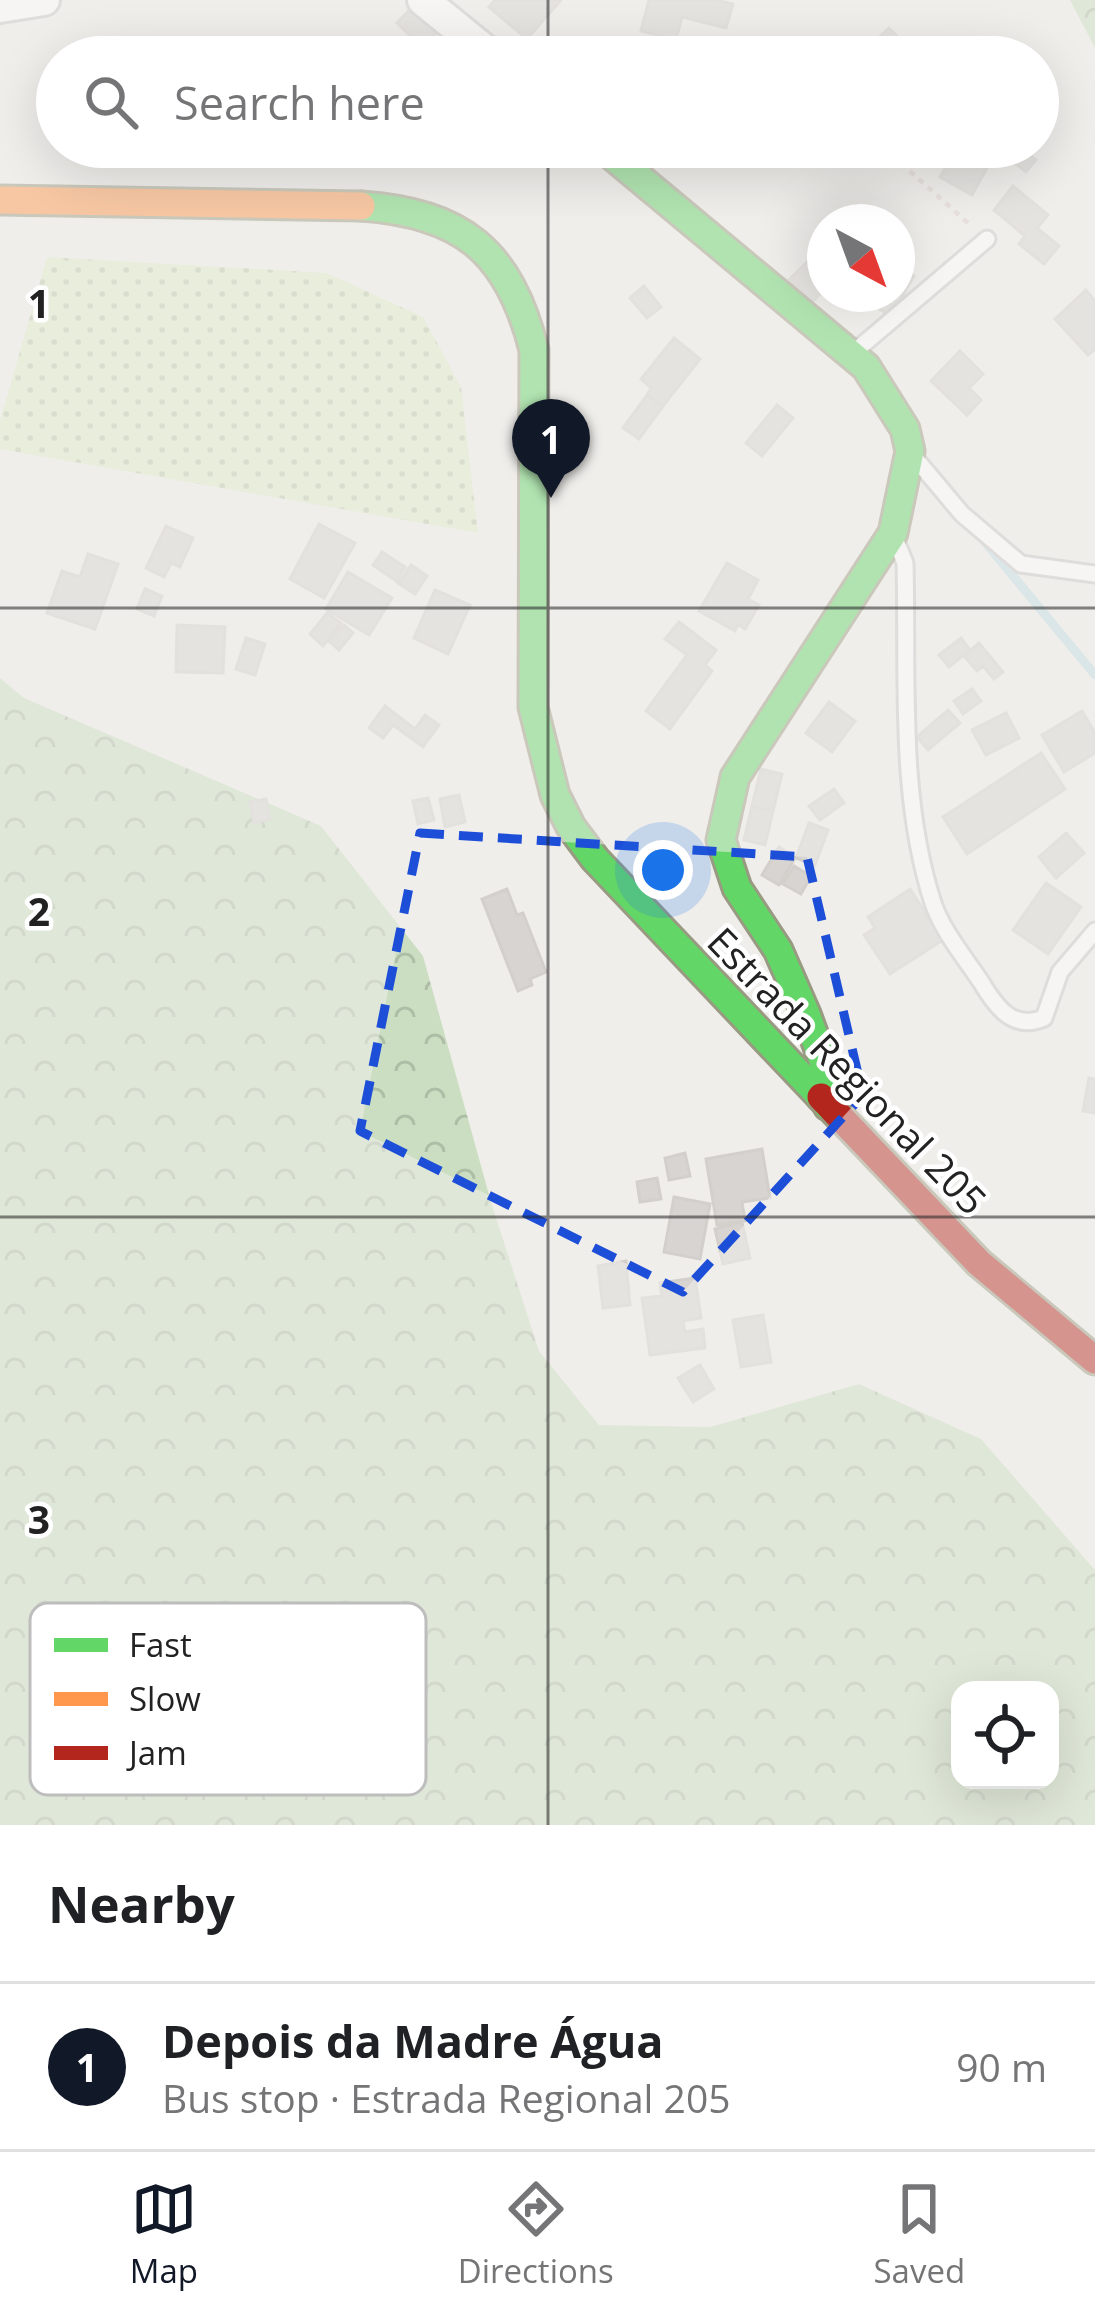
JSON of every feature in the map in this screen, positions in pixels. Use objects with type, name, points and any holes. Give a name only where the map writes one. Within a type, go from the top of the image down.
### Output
[{"type":"main road","points":[[627,168],[866,367],[904,429],[910,451],[893,533],[735,777],[721,839],[737,888],[778,950],[806,1014],[831,1082],[828,1106]]},
{"type":"main road","name":"Estrada Regional 205","points":[[0,200],[369,208],[448,223],[488,251],[509,277],[525,310],[534,350],[532,707],[555,795],[571,827],[595,859],[979,1263],[1095,1360]]},
{"type":"street","points":[[0,8],[44,0]]},
{"type":"street","points":[[423,0],[467,36]]},
{"type":"lane","points":[[850,355],[987,239]]},
{"type":"lane","points":[[910,451],[962,514],[1021,564],[1095,574]]},
{"type":"lane","points":[[893,533],[905,563],[911,814],[934,908],[991,998],[1008,1018],[1029,1024],[1044,1018],[1060,972],[1095,932]]},
{"type":"path","points":[[907,168],[987,239]]},
{"type":"highlighted area","points":[[420,833],[807,857],[863,1095],[683,1292],[360,1131]]},
{"type":"green space","points":[[1070,0],[1095,0],[1095,48]]},
{"type":"green space","points":[[47,257],[327,273],[423,317],[461,387],[478,533],[0,449],[0,421]]},
{"type":"green space","points":[[0,678],[24,698],[321,826],[423,956],[491,1202],[539,1351],[599,1425],[710,1427],[859,1384],[981,1439],[1095,1570],[1095,1825],[0,1825]]},
{"type":"building","points":[[495,0],[561,0],[530,36],[489,7]]},
{"type":"building","points":[[649,0],[733,4],[726,28],[682,17],[677,36],[641,31]]},
{"type":"building","points":[[412,7],[438,31],[434,36],[411,36],[397,23]]},
{"type":"building","points":[[945,168],[987,168],[972,195],[940,177]]},
{"type":"building","points":[[1013,186],[1048,215],[1037,228],[1059,246],[1044,264],[1019,244],[1025,236],[994,210]]},
{"type":"building","points":[[807,262],[807,299],[788,281]]},
{"type":"building","points":[[644,286],[661,307],[647,318],[630,298]]},
{"type":"building","points":[[1086,290],[1095,301],[1095,349],[1088,355],[1055,319]]},
{"type":"building","points":[[674,338],[700,359],[663,406],[647,395],[651,388],[641,379]]},
{"type":"building","points":[[960,351],[983,374],[969,388],[981,400],[967,415],[931,381]]},
{"type":"building","points":[[647,395],[663,406],[639,439],[623,428]]},
{"type":"building","points":[[777,405],[793,418],[762,456],[746,443]]},
{"type":"building","points":[[319,524],[355,543],[324,598],[290,579]]},
{"type":"building","points":[[166,526],[193,538],[180,567],[171,563],[164,577],[146,568]]},
{"type":"building","points":[[382,552],[405,567],[396,581],[373,565]]},
{"type":"building","points":[[88,554],[118,564],[95,629],[47,613],[62,571],[80,577]]},
{"type":"building","points":[[727,563],[758,580],[748,599],[759,605],[745,629],[738,624],[735,631],[699,611]]},
{"type":"building","points":[[411,565],[427,576],[415,594],[398,583]]},
{"type":"building","points":[[348,572],[392,598],[369,635],[326,609]]},
{"type":"building","points":[[145,589],[162,596],[154,616],[137,609]]},
{"type":"building","points":[[435,590],[470,605],[448,654],[414,638]]},
{"type":"building","points":[[327,613],[341,623],[323,646],[310,634]]},
{"type":"building","points":[[679,622],[716,650],[705,665],[712,671],[670,729],[646,711],[687,655],[665,639]]},
{"type":"building","points":[[177,625],[225,627],[223,673],[176,672]]},
{"type":"building","points":[[344,625],[353,633],[339,650],[329,641]]},
{"type":"building","points":[[246,638],[265,644],[255,675],[236,669]]},
{"type":"building","points":[[961,638],[970,650],[949,667],[939,655]]},
{"type":"building","points":[[979,643],[1003,672],[994,679],[983,666],[977,671],[964,656]]},
{"type":"building","points":[[972,689],[981,701],[963,714],[954,701]]},
{"type":"building","points":[[829,702],[855,721],[832,752],[806,733]]},
{"type":"building","points":[[385,706],[415,729],[425,715],[439,725],[423,747],[393,725],[383,738],[369,728]]},
{"type":"building","points":[[948,710],[960,723],[928,750],[917,737]]},
{"type":"building","points":[[1082,711],[1095,733],[1095,753],[1064,772],[1042,735]]},
{"type":"building","points":[[1006,713],[1019,738],[986,755],[972,730]]},
{"type":"building","points":[[1041,753],[1065,789],[967,854],[943,817]]},
{"type":"building","points":[[761,769],[782,774],[773,811],[752,806]]},
{"type":"building","points":[[834,789],[844,803],[820,820],[809,806]]},
{"type":"building","points":[[459,795],[465,822],[445,827],[440,799]]},
{"type":"building","points":[[428,798],[434,820],[418,824],[413,801]]},
{"type":"building","points":[[266,799],[270,819],[254,823],[250,802]]},
{"type":"building","points":[[752,806],[773,811],[765,845],[744,840]]},
{"type":"building","points":[[809,823],[828,830],[815,865],[796,858]]},
{"type":"building","points":[[1066,833],[1084,853],[1056,878],[1039,857]]},
{"type":"building","points":[[779,847],[795,858],[779,885],[762,875]]},
{"type":"building","points":[[794,866],[811,876],[801,894],[783,884]]},
{"type":"building","points":[[1046,883],[1081,907],[1048,954],[1013,930]]},
{"type":"building","points":[[507,889],[517,915],[523,913],[546,972],[518,991],[482,899]]},
{"type":"building","points":[[910,889],[943,940],[890,974],[864,935],[875,928],[868,917]]},
{"type":"building","points":[[1089,1078],[1095,1079],[1095,1113],[1083,1111]]},
{"type":"building","points":[[762,1149],[770,1198],[742,1202],[745,1221],[717,1225],[706,1159]]},
{"type":"building","points":[[685,1153],[690,1176],[669,1180],[665,1158]]},
{"type":"building","points":[[657,1178],[661,1199],[640,1202],[637,1182]]},
{"type":"building","points":[[674,1197],[710,1204],[700,1259],[664,1252]]},
{"type":"building","points":[[742,1222],[750,1258],[723,1264],[715,1229]]},
{"type":"building","points":[[626,1261],[630,1305],[603,1308],[598,1266]]},
{"type":"building","points":[[695,1278],[701,1318],[683,1321],[685,1332],[703,1329],[705,1348],[650,1355],[642,1298],[662,1296],[660,1283]]},
{"type":"building","points":[[763,1315],[771,1362],[741,1367],[733,1320]]},
{"type":"building","points":[[700,1365],[714,1389],[693,1402],[678,1378]]},
{"type":"waterway","points":[[984,541],[1095,675]]},
{"type":"traffic: fast","points":[[627,168],[866,367],[905,429],[910,451],[893,533],[735,777],[721,840],[737,888],[778,950],[806,1014],[831,1082],[828,1106]]},
{"type":"traffic: fast","points":[[361,206],[396,210],[454,229],[495,263],[524,316],[534,350],[533,707],[555,795],[571,827],[595,859],[821,1097]]},
{"type":"traffic: slow","points":[[0,200],[361,206]]},
{"type":"traffic: jam","points":[[821,1097],[979,1263],[1095,1360]]},
{"type":"place","name":"Depois da Madre Água","points":[[551,498]]}]
